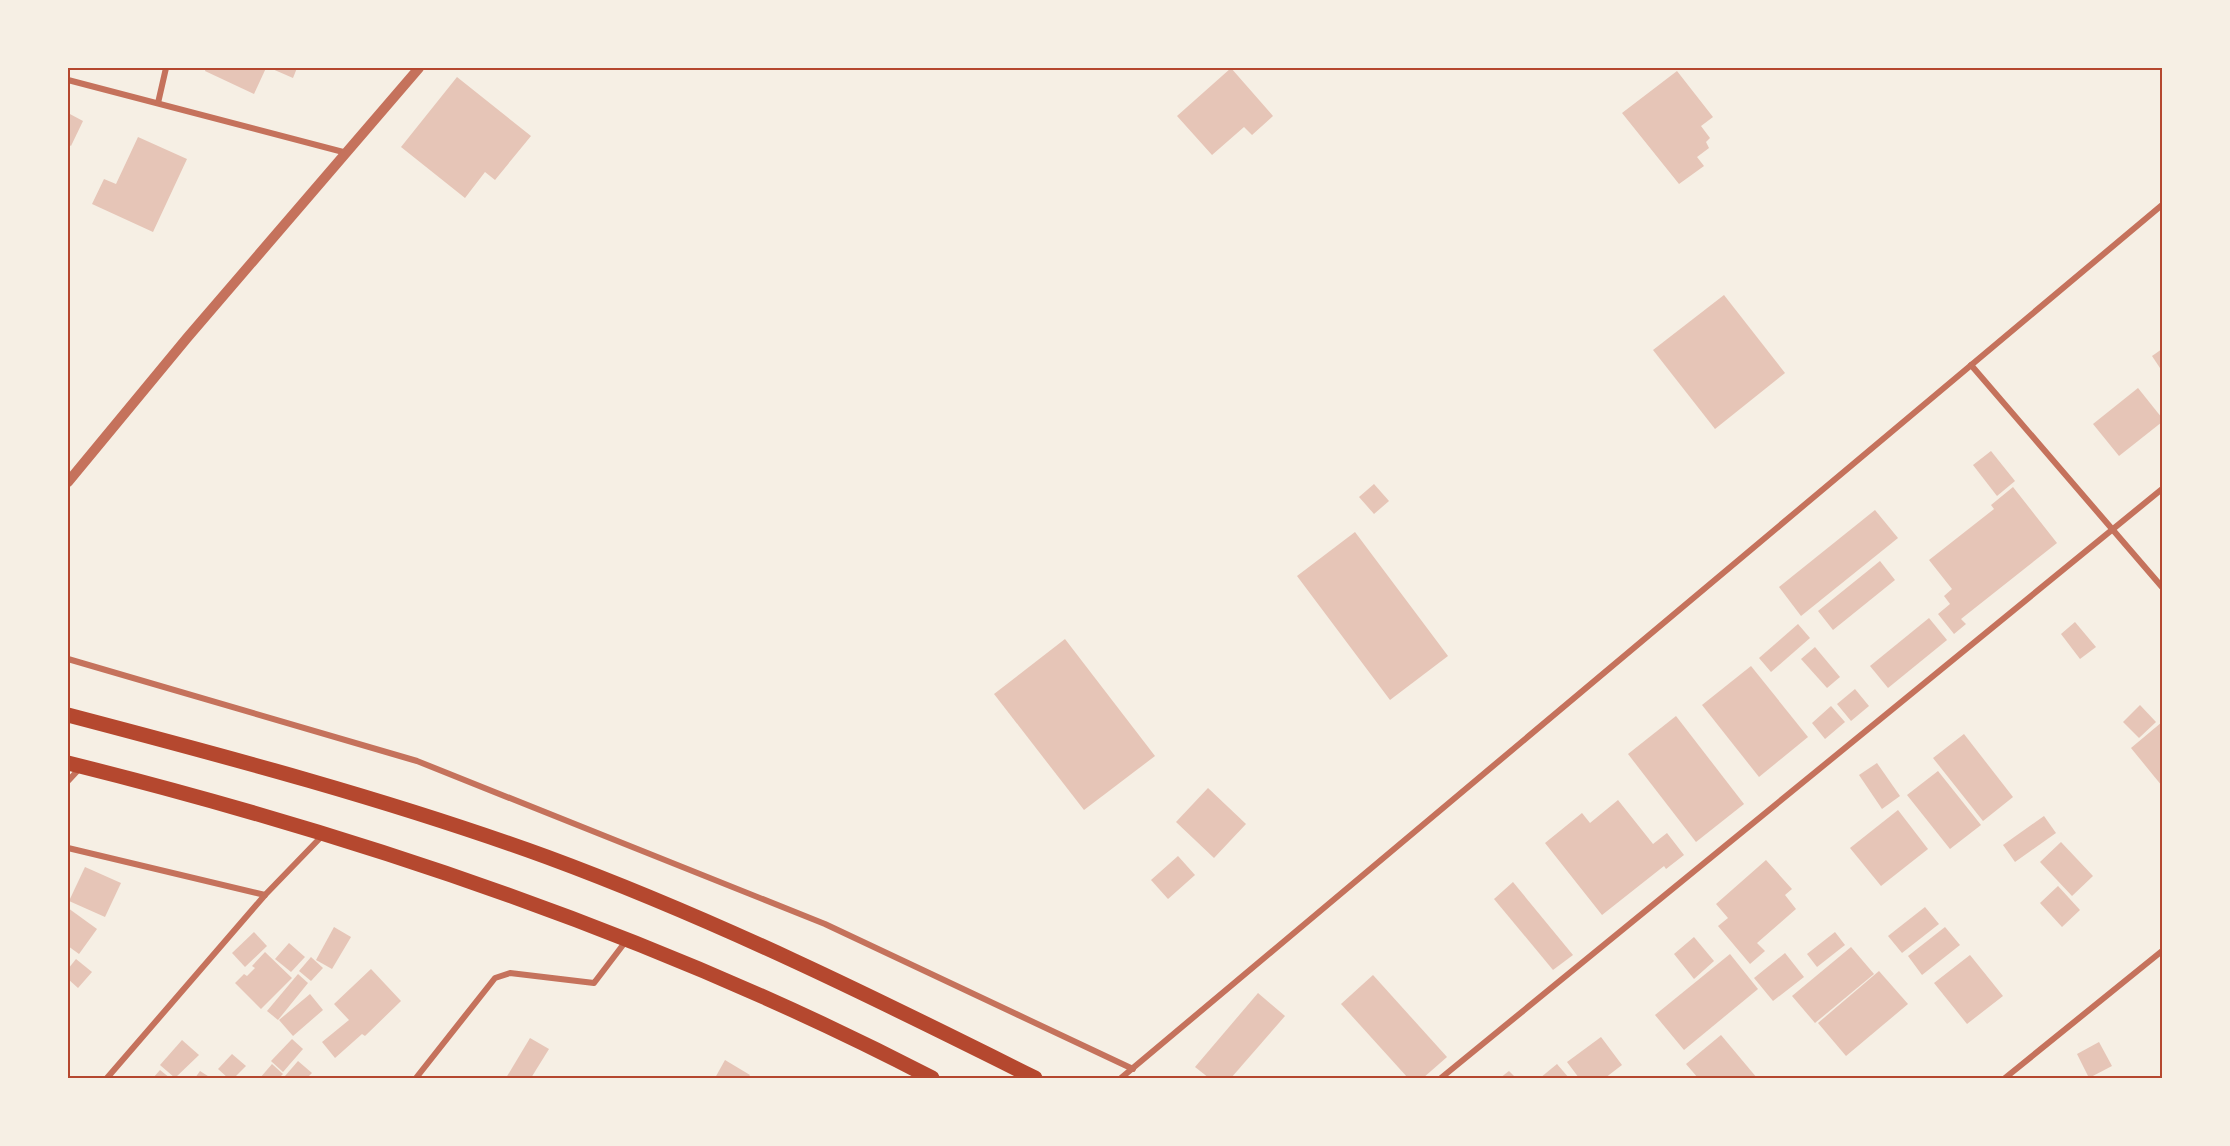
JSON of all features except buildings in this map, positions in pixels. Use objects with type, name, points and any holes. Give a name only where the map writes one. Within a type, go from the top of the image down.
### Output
[{"type":"main road","points":[[68,715],[257,766],[401,809],[545,857],[666,903],[854,987],[1033,1078]]},
{"type":"main road","points":[[75,765],[325,833],[527,901],[627,940],[847,1035],[932,1078]]},
{"type":"street","points":[[158,103],[166,68]]},
{"type":"street","points":[[68,482],[420,68]]},
{"type":"street","points":[[68,80],[347,153]]},
{"type":"street","points":[[1121,1078],[2163,205]]},
{"type":"street","points":[[1971,365],[2112,531],[2163,587]]},
{"type":"street","points":[[1441,1078],[2163,489]]},
{"type":"street","points":[[68,659],[417,761],[825,924],[1133,1069]]},
{"type":"street","points":[[68,781],[75,765]]},
{"type":"street","points":[[107,1078],[265,895],[325,833]]},
{"type":"street","points":[[68,848],[265,895]]},
{"type":"street","points":[[416,1078],[495,978],[510,973],[594,983],[627,940]]},
{"type":"street","points":[[2005,1078],[2163,951]]}]
